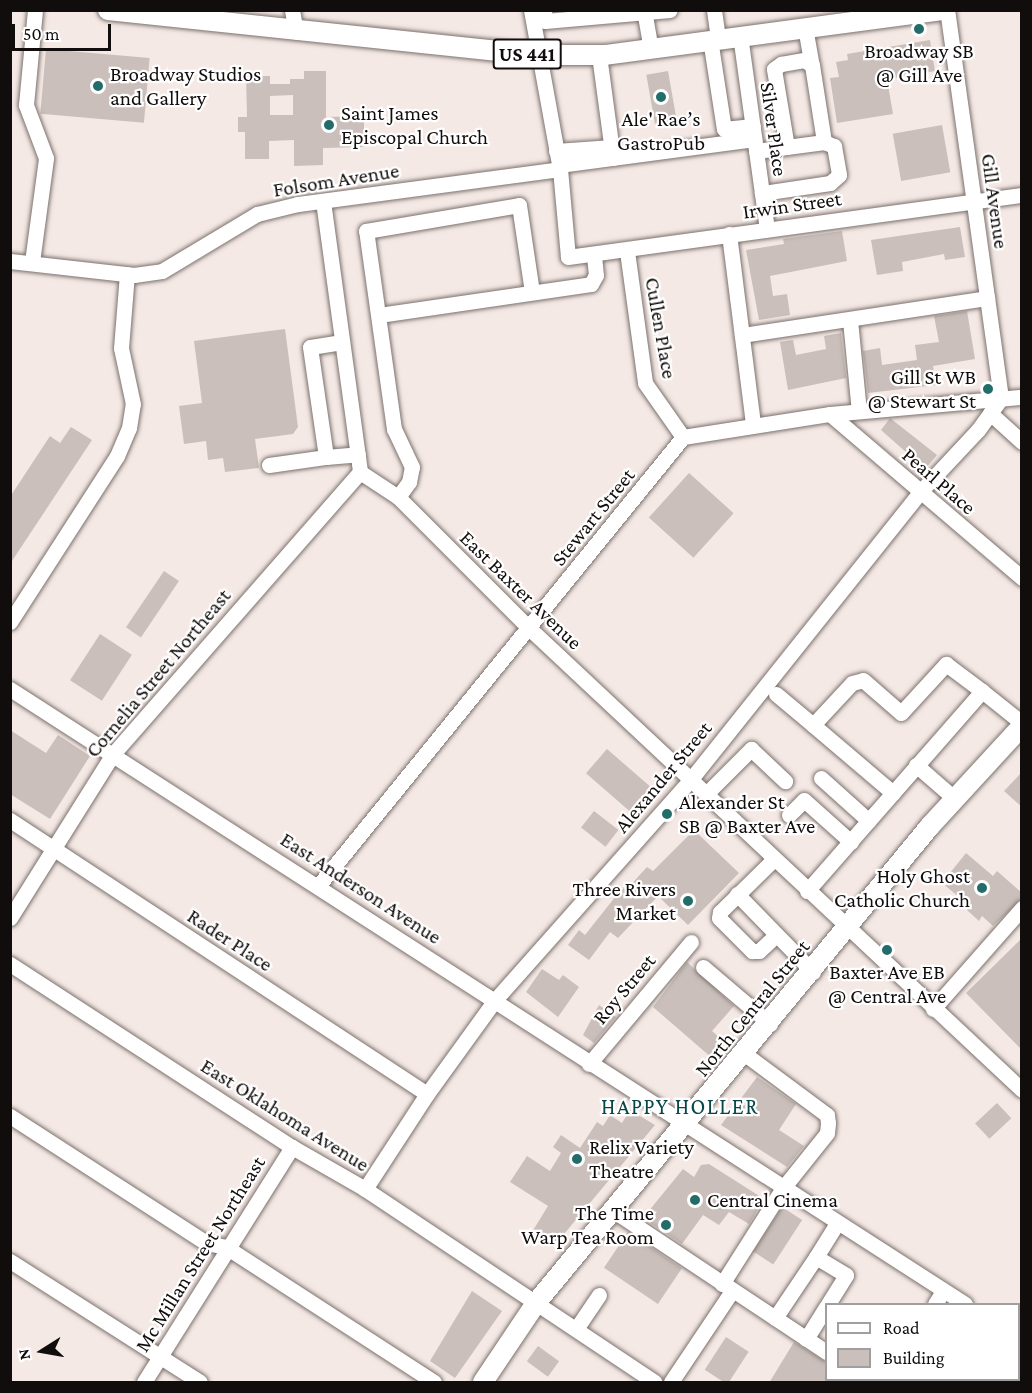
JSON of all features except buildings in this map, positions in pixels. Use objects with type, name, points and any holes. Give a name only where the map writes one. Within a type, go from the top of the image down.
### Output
[{"type":"main road","name":"US 441","points":[[108,10],[296,32],[539,55],[599,55],[895,13],[945,10]]},
{"type":"main road","name":"North Central Street","points":[[483,1383],[536,1303],[686,1126],[955,799],[1020,732]]},
{"type":"street","points":[[32,262],[46,158],[26,105],[34,10]]},
{"type":"street","points":[[292,10],[296,32]]},
{"type":"street","points":[[531,10],[558,162]]},
{"type":"street","points":[[543,10],[545,21],[670,10]]},
{"type":"street","points":[[714,10],[714,39],[724,129],[787,147],[824,142],[834,146],[839,175],[831,183],[762,193]]},
{"type":"street","name":"Gill Avenue","points":[[945,10],[1001,398]]},
{"type":"street","points":[[645,12],[651,48]]},
{"type":"street","points":[[805,27],[824,142]]},
{"type":"street","name":"Silver Place","points":[[740,35],[767,229]]},
{"type":"street","points":[[599,55],[612,152]]},
{"type":"street","points":[[787,147],[774,69],[781,64],[804,60],[812,65]]},
{"type":"street","name":"Folsom Avenue","points":[[10,261],[131,274],[162,271],[257,214],[612,152],[754,139]]},
{"type":"street","name":"Irwin Street","points":[[558,162],[568,257],[627,252],[729,234],[1022,195]]},
{"type":"street","points":[[323,201],[360,472]]},
{"type":"street","points":[[398,497],[409,482],[412,467],[394,429],[366,231],[519,205],[532,292]]},
{"type":"street","points":[[729,234],[753,425]]},
{"type":"street","name":"Cullen Place","points":[[627,252],[645,383],[683,437]]},
{"type":"street","points":[[379,315],[591,284],[596,275],[594,255]]},
{"type":"street","points":[[10,622],[117,456],[127,435],[133,404],[121,348],[131,274]]},
{"type":"street","points":[[742,334],[850,320],[987,298]]},
{"type":"street","points":[[850,320],[859,411]]},
{"type":"street","points":[[326,457],[310,346],[342,342]]},
{"type":"street","points":[[683,437],[830,414],[1022,397]]},
{"type":"street","name":"Alexander Street","points":[[365,1190],[427,1094],[495,1000],[691,779],[919,493],[990,414],[1001,398]]},
{"type":"street","name":"Pearl Place","points":[[830,414],[919,493],[1022,578]]},
{"type":"street","points":[[990,414],[1022,442]]},
{"type":"street","name":"Stewart Street","points":[[318,886],[530,629],[683,437]]},
{"type":"street","points":[[269,465],[358,454]]},
{"type":"street","name":"East Baxter Avenue","points":[[360,472],[398,497],[530,629],[848,930],[1020,1085]]},
{"type":"street","name":"Cornelia Street Northeast","points":[[10,918],[113,754],[360,472]]},
{"type":"street","points":[[813,724],[852,683],[863,680],[901,713],[946,664],[982,691],[1020,732]]},
{"type":"street","name":"East Anderson Avenue","points":[[10,689],[962,1303]]},
{"type":"street","points":[[807,891],[982,691]]},
{"type":"street","points":[[777,694],[893,793]]},
{"type":"street","points":[[706,794],[751,749],[785,781]]},
{"type":"street","points":[[916,765],[955,799]]},
{"type":"street","points":[[820,778],[869,821]]},
{"type":"street","points":[[789,815],[804,800],[851,842]]},
{"type":"street","name":"Rader Place","points":[[10,820],[427,1094]]},
{"type":"street","points":[[774,859],[720,912],[721,924],[752,951],[759,951],[776,935]]},
{"type":"street","points":[[737,894],[813,972]]},
{"type":"street","points":[[933,1009],[1022,908]]},
{"type":"street","name":"Roy Street","points":[[589,1064],[690,942]]},
{"type":"street","name":"East Oklahoma Avenue","points":[[10,964],[292,1147],[365,1190],[654,1383]]},
{"type":"street","points":[[703,967],[770,1024]]},
{"type":"street","points":[[671,1383],[783,1188],[827,1133],[827,1114],[745,1054]]},
{"type":"street","points":[[10,1116],[206,1243],[226,1247],[434,1383]]},
{"type":"street","name":"Mc Millan Street Northeast","points":[[144,1383],[226,1247],[292,1147]]},
{"type":"street","points":[[614,1210],[825,1351]]},
{"type":"street","points":[[775,1318],[837,1223]]},
{"type":"street","points":[[816,1257],[846,1275],[829,1303]]},
{"type":"street","points":[[10,1261],[200,1383]]},
{"type":"street","points":[[936,1303],[944,1291]]},
{"type":"street","points":[[576,1329],[599,1295]]},
{"type":"street","points":[[807,1339],[825,1309]]},
{"type":"place","name":"Broadway SB @ Gill Ave","points":[[919,29]]},
{"type":"place","name":"Broadway Studios and Gallery","points":[[98,86]]},
{"type":"place","name":"Ale' Rae’s GastroPub","points":[[661,97]]},
{"type":"place","name":"Saint James Episcopal Church","points":[[329,125]]},
{"type":"place","name":"Gill St WB @ Stewart St","points":[[988,389]]},
{"type":"place","name":"Alexander St SB @ Baxter Ave","points":[[667,814]]},
{"type":"place","name":"Holy Ghost Catholic Church","points":[[982,888]]},
{"type":"place","name":"Three Rivers Market","points":[[688,901]]},
{"type":"place","name":"Baxter Ave EB @ Central Ave","points":[[887,950]]},
{"type":"place","name":"Relix Variety Theatre","points":[[577,1159]]},
{"type":"place","name":"Central Cinema","points":[[695,1200]]},
{"type":"place","name":"The Time Warp Tea Room","points":[[666,1225]]},
{"type":"district","name":"HAPPY HOLLER","points":[[680,1107]]}]
